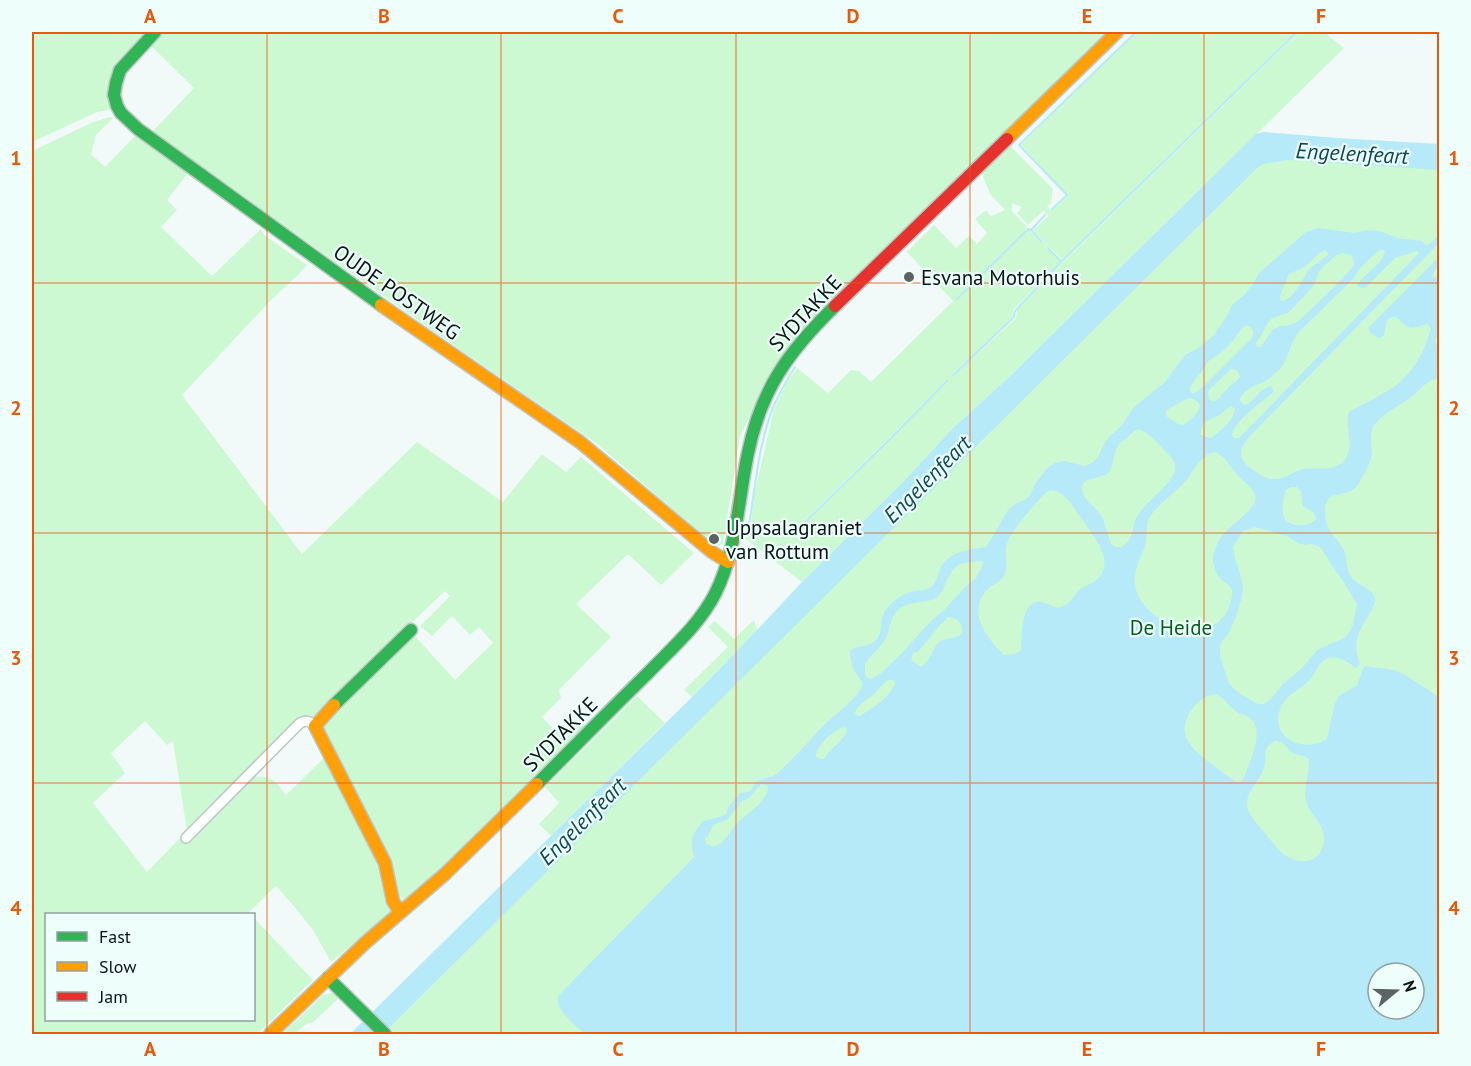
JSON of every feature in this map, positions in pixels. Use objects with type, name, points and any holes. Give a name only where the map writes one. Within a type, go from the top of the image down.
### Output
[{"type":"street","name":"OUDE POSTWEG","points":[[155,32],[120,70],[116,82],[114,95],[117,106],[138,129],[414,329],[580,442],[712,552],[728,562]]},
{"type":"street","name":"SYDTAKKE","points":[[270,1035],[328,978],[445,874],[495,826],[678,643],[711,601],[720,583],[736,532],[752,432],[770,385],[787,358],[832,309],[1117,32]]},
{"type":"street","points":[[315,726],[411,630]]},
{"type":"street","points":[[186,838],[300,723],[309,721],[315,726],[385,863],[393,901],[400,912]]},
{"type":"street","points":[[328,978],[386,1035]]},
{"type":"green space","points":[[32,32],[150,32],[115,66],[110,87],[115,109],[97,112],[32,142]]},
{"type":"green space","points":[[163,32],[1111,32],[805,329],[773,371],[740,436],[723,544],[718,546],[596,443],[436,333],[153,131],[194,88],[150,45]]},
{"type":"green space","points":[[1135,32],[1296,32],[1063,260],[1048,248],[1061,262],[1013,310],[1013,317],[952,374],[953,376],[1016,318],[1017,310],[1063,262],[1299,32],[1323,32],[1344,48],[1007,379],[953,428],[902,483],[802,582],[743,537],[746,532],[750,532],[754,496],[774,409],[786,384],[797,368],[828,393],[851,370],[859,371],[871,382],[953,301],[907,252],[934,225],[956,248],[969,236],[977,244],[987,233],[975,219],[986,210],[991,216],[1005,210],[990,194],[981,171],[1008,144],[1053,189],[1051,203],[1047,207],[1052,210],[1068,196],[1021,145]],"holes":[[[1012,203],[1022,207],[1017,213],[1028,225],[1044,210],[1048,216],[1033,230],[1044,242],[1042,243],[1029,230],[1021,236],[1027,227],[1012,211]],[[948,381],[799,528],[799,526]]]},
{"type":"green space","points":[[109,117],[113,118],[96,135],[91,154],[105,167],[136,135],[188,173],[167,200],[177,210],[161,227],[212,276],[261,229],[264,235],[307,265],[182,395],[302,554],[417,442],[503,502],[542,454],[566,472],[581,457],[694,553],[661,585],[628,554],[576,604],[611,637],[559,690],[561,698],[542,717],[562,738],[567,737],[583,722],[587,730],[420,891],[406,901],[399,896],[393,874],[321,727],[412,633],[455,680],[493,643],[479,627],[470,635],[452,616],[432,636],[420,626],[450,596],[445,591],[313,717],[309,715],[304,717],[187,831],[173,741],[167,745],[145,721],[111,753],[125,773],[93,803],[147,872],[179,839],[189,842],[254,777],[273,780],[286,795],[325,757],[384,873],[392,911],[331,962],[313,930],[276,886],[250,913],[45,913],[45,1021],[255,1021],[255,919],[313,980],[257,1034],[32,1034],[32,151]]},
{"type":"green space","name":"De Heide","points":[[1287,157],[1439,167],[1439,882],[900,1034],[394,1034],[388,1029],[1257,165]]},
{"type":"green space","points":[[754,620],[757,630],[692,697],[684,690],[728,647],[708,627],[715,621],[734,639]]},
{"type":"green space","points":[[637,696],[665,723],[551,836],[539,824],[559,803],[545,787]]},
{"type":"green space","points":[[331,993],[340,997],[312,1023],[306,1024],[294,1034],[282,1034],[323,995]]},
{"type":"water","name":"Engelenfeart","points":[[1264,132],[1439,144],[1439,170],[1288,160],[1263,164],[1257,168],[388,1029],[382,1034],[350,1034],[697,692],[953,428],[1007,379],[1256,134]]},
{"type":"water","name":"De Heide","points":[[1318,228],[1355,233],[1366,230],[1380,231],[1397,238],[1422,241],[1427,246],[1439,235],[1439,243],[1248,438],[1241,453],[1247,465],[1270,479],[1281,478],[1304,469],[1333,468],[1342,463],[1350,447],[1349,412],[1391,389],[1407,375],[1419,358],[1431,328],[1427,324],[1408,327],[1394,317],[1387,320],[1384,335],[1381,338],[1372,334],[1369,327],[1439,257],[1439,265],[1432,277],[1439,276],[1439,331],[1435,342],[1439,348],[1439,377],[1427,383],[1376,423],[1371,435],[1370,461],[1359,483],[1349,492],[1330,498],[1325,508],[1325,518],[1343,549],[1350,575],[1357,583],[1372,592],[1376,600],[1360,630],[1356,645],[1360,664],[1356,668],[1334,657],[1324,660],[1310,680],[1285,701],[1278,716],[1279,725],[1289,739],[1307,745],[1327,739],[1335,703],[1339,696],[1357,685],[1364,666],[1394,670],[1439,697],[1439,1034],[585,1034],[576,1026],[560,1007],[558,996],[694,857],[692,838],[703,821],[723,816],[740,793],[748,792],[755,782],[778,773],[823,726],[856,696],[862,684],[852,665],[850,651],[875,641],[880,633],[884,612],[887,608],[906,593],[931,587],[941,567],[950,557],[961,552],[986,547],[1008,510],[1030,495],[1047,468],[1064,461],[1085,466],[1092,463],[1109,437],[1122,425],[1134,407],[1165,382],[1185,355],[1200,347],[1214,335],[1233,304],[1244,295],[1259,273],[1306,232]],"holes":[[[1325,250],[1328,252],[1327,256],[1308,271],[1292,295],[1281,301],[1280,296],[1289,274],[1305,267],[1318,254]],[[1378,251],[1385,251],[1377,265],[1357,285],[1363,288],[1395,258],[1417,251],[1419,253],[1241,436],[1234,438],[1232,436],[1238,423],[1274,391],[1271,386],[1267,387],[1246,405],[1240,400],[1244,392],[1270,378],[1281,368],[1298,333],[1353,279],[1361,267]],[[1342,253],[1351,255],[1354,261],[1352,268],[1300,320],[1272,330],[1261,347],[1257,347],[1256,344],[1272,318],[1288,313],[1309,291],[1324,266]],[[1246,325],[1251,327],[1252,338],[1204,386],[1192,394],[1189,389],[1207,362],[1222,352],[1242,328]],[[1231,369],[1237,371],[1240,376],[1217,400],[1214,402],[1210,400],[1209,390]],[[1190,398],[1196,400],[1200,406],[1193,417],[1183,425],[1166,416],[1167,410]],[[1231,406],[1235,409],[1226,426],[1210,438],[1201,435],[1204,424]],[[1139,429],[1153,438],[1172,458],[1174,474],[1137,517],[1126,543],[1121,547],[1115,547],[1111,544],[1102,517],[1085,498],[1082,488],[1089,479],[1109,472],[1120,443]],[[1215,452],[1226,460],[1240,478],[1251,487],[1255,500],[1253,506],[1222,536],[1216,546],[1213,562],[1217,574],[1230,586],[1232,591],[1227,612],[1218,623],[1212,626],[1191,629],[1165,622],[1149,610],[1138,595],[1135,576],[1146,543],[1149,519],[1160,505],[1184,483],[1205,457]],[[1297,487],[1302,494],[1303,506],[1314,513],[1316,519],[1313,522],[1301,525],[1292,524],[1285,519],[1283,504],[1286,490]],[[1053,490],[1058,492],[1070,502],[1097,541],[1104,558],[1104,566],[1095,581],[1081,589],[1065,605],[1058,608],[1037,602],[1031,605],[1024,618],[1021,650],[1015,654],[1004,655],[986,633],[978,608],[986,591],[1004,576],[1007,544],[1013,531],[1046,492]],[[1255,527],[1287,536],[1298,543],[1318,546],[1357,604],[1353,625],[1348,634],[1317,650],[1302,668],[1264,704],[1258,704],[1240,694],[1229,684],[1220,656],[1222,641],[1228,635],[1242,597],[1243,586],[1233,547],[1243,531]],[[983,561],[976,578],[881,673],[871,679],[868,678],[865,675],[865,663],[886,638],[896,612],[905,605],[936,598],[954,568],[967,562]],[[948,617],[960,622],[962,634],[938,643],[921,667],[911,660],[913,653],[918,652]],[[888,680],[895,681],[890,692],[860,716],[856,715],[855,712],[860,706]],[[1216,694],[1234,710],[1249,717],[1255,725],[1257,732],[1255,748],[1241,781],[1236,782],[1197,752],[1185,734],[1186,720],[1190,712],[1204,697]],[[843,727],[847,729],[844,737],[824,759],[816,757],[819,748],[834,732]],[[1275,741],[1282,743],[1292,753],[1309,759],[1306,800],[1321,827],[1324,839],[1320,852],[1311,860],[1300,861],[1282,853],[1255,822],[1248,810],[1248,797],[1264,768],[1268,746]],[[761,784],[768,786],[762,801],[739,821],[724,840],[712,847],[705,842],[713,825],[727,820],[741,802],[750,797]]]},
{"type":"waterway","points":[[1052,209],[1067,195],[1019,145],[1136,32]]},
{"type":"waterway","points":[[953,375],[1014,317],[1015,311],[1062,261],[1297,32]]},
{"type":"waterway","points":[[957,299],[1045,215]]},
{"type":"waterway","points":[[1031,230],[1042,242]]},
{"type":"waterway","points":[[1048,248],[1061,261]]},
{"type":"waterway","points":[[748,531],[760,453],[768,422],[778,397],[795,367]]},
{"type":"waterway","points":[[800,527],[947,381]]},
{"type":"traffic: fast","points":[[155,32],[120,70],[114,95],[121,113],[138,129],[381,305]]},
{"type":"traffic: fast","points":[[537,784],[675,646],[693,626],[715,594],[728,560],[748,453],[761,409],[769,390],[791,355],[835,306]]},
{"type":"traffic: fast","points":[[334,705],[411,630]]},
{"type":"traffic: fast","points":[[328,978],[385,1034]]},
{"type":"traffic: slow","points":[[1007,139],[1117,32]]},
{"type":"traffic: slow","points":[[381,305],[580,442],[712,552],[728,562]]},
{"type":"traffic: slow","points":[[334,705],[315,726],[385,863],[393,901],[400,912]]},
{"type":"traffic: slow","points":[[270,1034],[365,943],[445,874],[537,784]]},
{"type":"traffic: jam","points":[[835,306],[1007,139]]},
{"type":"place","name":"Esvana Motorhuis","points":[[909,277]]},
{"type":"place","name":"Uppsalagraniet van Rottum","points":[[714,539]]}]
